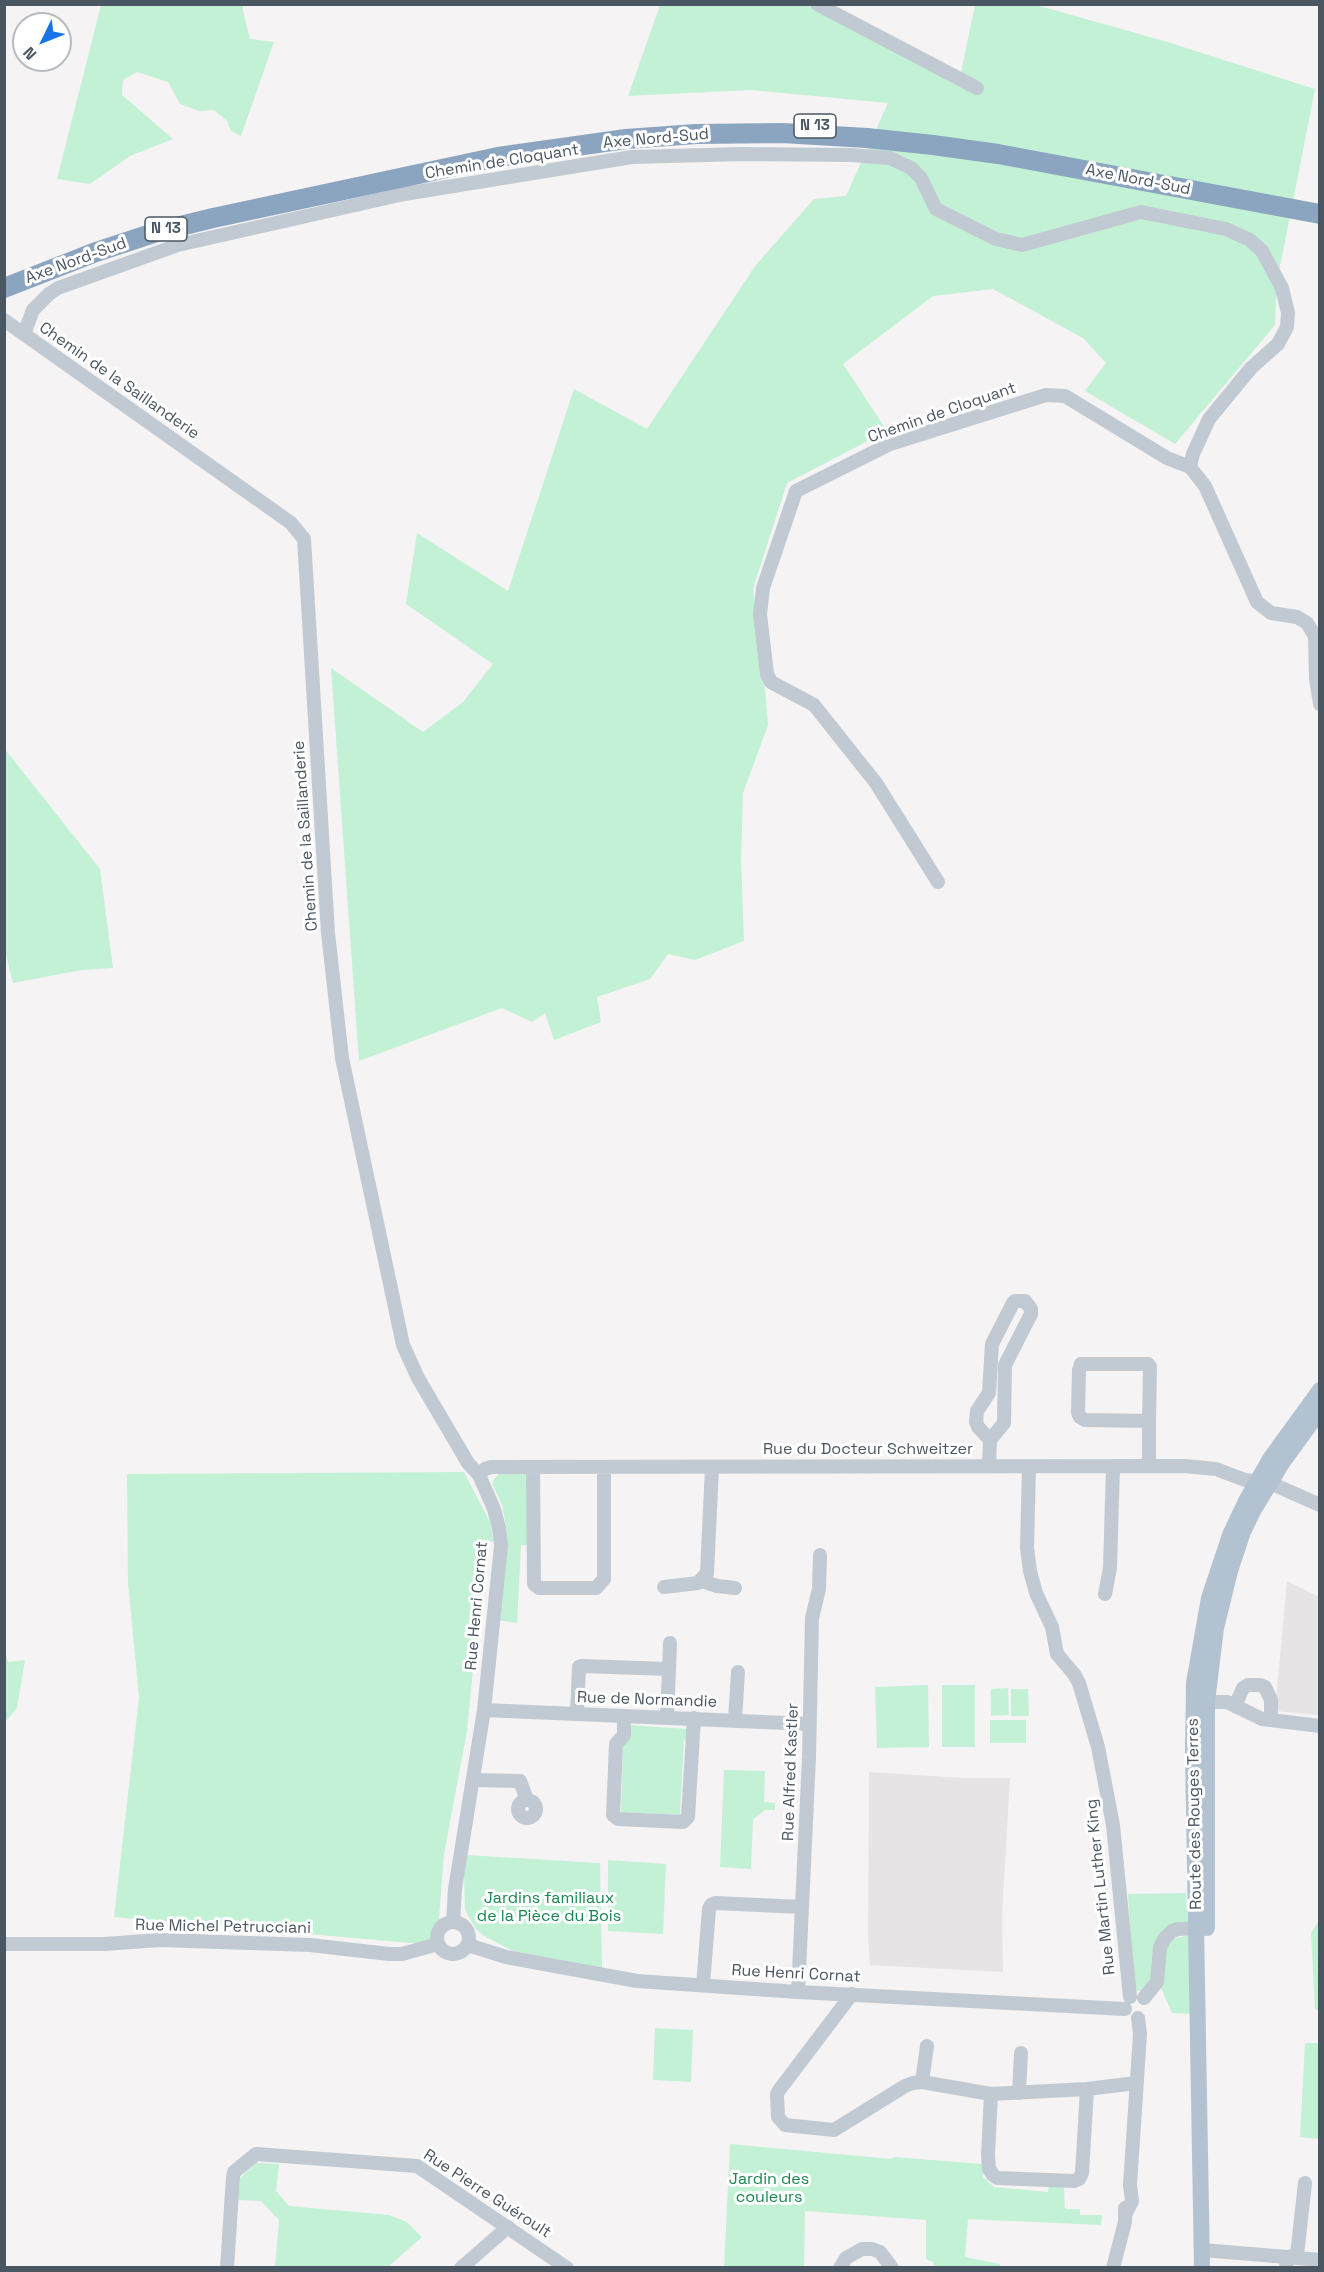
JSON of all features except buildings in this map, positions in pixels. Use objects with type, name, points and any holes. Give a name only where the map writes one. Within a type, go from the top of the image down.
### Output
[{"type":"highway","name":"Axe Nord-Sud","points":[[4,276],[78,247],[154,222],[331,180],[432,158],[534,141],[634,129],[703,126],[848,126],[942,136],[1001,144],[1320,202]]},
{"type":"highway","name":"Axe Nord-Sud","points":[[4,288],[96,252],[160,231],[213,218],[498,157],[626,139],[696,134],[782,133],[933,145],[998,154],[1320,214]]},
{"type":"main road","name":"Route des Rouges Terres","points":[[1202,1928],[1207,1702],[1211,1652],[1230,1571],[1243,1532],[1285,1437],[1320,1390]]},
{"type":"main road","name":"Route des Rouges Terres","points":[[1202,2268],[1209,2256],[1202,1928],[1193,1753],[1194,1683],[1209,1598],[1230,1535],[1264,1482],[1320,1412]]},
{"type":"street","points":[[817,4],[977,88]]},
{"type":"street","name":"Chemin de Cloquant","points":[[24,334],[33,310],[39,302],[58,288],[178,245],[404,194],[632,157],[742,154],[852,155],[890,158],[911,168],[921,178],[936,209],[996,239],[1022,245],[1141,212],[1226,229],[1250,240],[1262,251],[1282,288],[1288,314],[1287,327],[1278,344],[1251,368],[1209,419],[1193,454],[1190,467],[1167,458],[1065,396],[1046,395],[890,444],[796,491],[763,588],[760,614],[767,674],[771,682],[814,705],[876,783],[938,882]]},
{"type":"street","name":"Chemin de la Saillanderie","points":[[4,320],[291,523],[304,539],[328,933],[342,1058],[403,1345],[418,1378],[468,1463],[479,1475]]},
{"type":"street","points":[[1190,467],[1205,486],[1257,602],[1271,613],[1297,617],[1307,624],[1315,636],[1316,679],[1320,704]]},
{"type":"street","points":[[989,1466],[990,1440],[1004,1423],[1006,1361],[1031,1314],[1031,1309],[1025,1301],[1015,1301],[1012,1304],[992,1344],[989,1393],[977,1411],[976,1422],[990,1440]]},
{"type":"street","points":[[1148,1465],[1149,1421],[1149,1364],[1081,1364],[1078,1413],[1085,1420],[1149,1421]]},
{"type":"street","name":"Rue du Docteur Schweitzer","points":[[479,1475],[491,1467],[1148,1465],[1216,1468],[1245,1480],[1264,1482],[1320,1504]]},
{"type":"street","points":[[1105,1594],[1110,1568],[1113,1466]]},
{"type":"street","points":[[533,1468],[534,1584],[539,1588],[596,1588],[604,1579],[604,1467]]},
{"type":"street","points":[[702,1581],[707,1573],[712,1467]]},
{"type":"street","name":"Rue Martin Luther King","points":[[1029,1467],[1027,1548],[1030,1571],[1036,1593],[1052,1627],[1058,1654],[1079,1683],[1098,1747],[1113,1825],[1128,2003]]},
{"type":"street","name":"Rue Henri Cornat","points":[[453,1922],[455,1889],[484,1710],[501,1546],[500,1528],[479,1475]]},
{"type":"street","name":"Rue Alfred Kastler","points":[[798,1992],[812,1618],[819,1589],[820,1555]]},
{"type":"street","points":[[664,1587],[702,1581],[735,1588]]},
{"type":"street","points":[[667,1717],[670,1643]]},
{"type":"street","points":[[577,1714],[579,1667],[581,1665],[669,1669]]},
{"type":"street","points":[[735,1720],[738,1672]]},
{"type":"street","points":[[1234,1706],[1243,1688],[1248,1685],[1260,1685],[1265,1687],[1271,1700],[1271,1719]]},
{"type":"street","points":[[1207,1702],[1227,1702],[1256,1717],[1320,1726]]},
{"type":"street","name":"Rue de Normandie","points":[[484,1710],[809,1724]]},
{"type":"street","points":[[624,1716],[624,1735],[616,1744],[613,1815],[618,1819],[683,1822],[688,1817],[694,1718]]},
{"type":"street","points":[[474,1779],[520,1781],[527,1800]]},
{"type":"street","points":[[703,1985],[711,1905],[715,1903],[802,1907]]},
{"type":"street","points":[[447,1922],[453,1922],[467,1930],[470,1938],[468,1945],[459,1954],[450,1956],[438,1944],[437,1934],[447,1922]]},
{"type":"street","points":[[1144,1998],[1157,1982],[1160,1947],[1165,1938],[1172,1931],[1202,1928]]},
{"type":"street","name":"Rue Michel Petrucciani","points":[[4,1944],[104,1944],[160,1940],[310,1945],[389,1954],[402,1954],[438,1944]]},
{"type":"street","name":"Rue Henri Cornat","points":[[468,1945],[498,1955],[637,1981],[798,1992],[1128,2003]]},
{"type":"street","points":[[852,1994],[780,2089],[777,2108],[780,2122],[785,2125],[834,2130],[905,2086],[922,2082],[992,2094],[1087,2089],[1136,2083]]},
{"type":"street","points":[[1137,1995],[1144,1998],[1148,2008],[1145,2014],[1138,2018],[1132,2017],[1128,2003],[1137,1995]]},
{"type":"street","points":[[1113,2268],[1125,2215],[1132,2201],[1130,2185],[1140,2034],[1138,2018]]},
{"type":"street","points":[[922,2082],[927,2046]]},
{"type":"street","points":[[1020,2093],[1022,2053]]},
{"type":"street","points":[[992,2094],[989,2169],[997,2178],[1074,2181],[1082,2174],[1087,2089]]},
{"type":"street","name":"Rue Pierre Guéroult","points":[[227,2268],[234,2172],[256,2154],[417,2166],[567,2268]]},
{"type":"street","points":[[1286,2262],[1297,2255],[1299,2250],[1305,2183]]},
{"type":"street","points":[[461,2268],[508,2227]]},
{"type":"street","points":[[840,2268],[846,2258],[862,2249],[880,2252],[892,2268]]},
{"type":"street","points":[[1209,2256],[1286,2262],[1320,2260]]},
{"type":"shaded area","points":[[1287,1581],[1319,1597],[1319,1715],[1275,1711]]},
{"type":"shaded area","points":[[869,1772],[962,1778],[1010,1778],[1002,1915],[1003,1972],[870,1965],[868,1937]]},
{"type":"green space","points":[[101,5],[243,5],[250,39],[274,42],[241,136],[231,131],[227,121],[214,110],[199,111],[180,104],[168,82],[137,72],[123,80],[122,95],[173,139],[130,156],[90,184],[57,179]]},
{"type":"green space","points":[[660,5],[807,5],[959,82],[975,5],[1036,5],[1164,41],[1315,89],[1277,282],[1275,325],[1175,444],[1085,391],[1106,363],[1083,338],[993,289],[933,296],[843,364],[887,431],[787,483],[753,589],[762,653],[768,725],[743,793],[741,859],[744,941],[695,960],[668,954],[650,979],[597,997],[601,1022],[554,1040],[545,1013],[532,1022],[502,1008],[359,1061],[331,668],[423,732],[463,702],[493,664],[406,604],[417,533],[508,591],[574,389],[647,429],[755,266],[814,199],[846,196],[888,103],[751,90],[628,96]]},
{"type":"green space","points":[[4,748],[100,869],[113,968],[82,970],[13,983],[4,946]]},
{"type":"green space","points":[[464,1472],[491,1524],[493,1541],[485,1545],[467,1731],[444,1854],[438,1939],[423,1944],[114,1917],[139,1698],[128,1582],[127,1474]]},
{"type":"green space","points":[[526,1472],[528,1474],[528,1545],[521,1545],[517,1623],[497,1620],[506,1526],[502,1505],[493,1480],[500,1473]]},
{"type":"green space","points":[[4,1647],[8,1662],[25,1660],[17,1708],[5,1722]]},
{"type":"green space","points":[[928,1685],[929,1747],[877,1748],[875,1687]]},
{"type":"green space","points":[[942,1685],[975,1685],[975,1747],[942,1747]]},
{"type":"green space","points":[[1008,1688],[1009,1715],[991,1716],[991,1689]]},
{"type":"green space","points":[[1011,1689],[1028,1689],[1029,1716],[1011,1716]]},
{"type":"green space","points":[[990,1720],[1026,1720],[1026,1743],[990,1743]]},
{"type":"green space","points":[[629,1725],[688,1729],[687,1738],[684,1740],[680,1815],[621,1812],[623,1743]]},
{"type":"green space","points":[[724,1770],[765,1771],[764,1802],[775,1803],[775,1810],[765,1810],[753,1819],[751,1869],[720,1867]]},
{"type":"green space","name":"Jardins familiaux de la Pièce du Bois","points":[[466,1855],[600,1863],[602,1968],[513,1951],[484,1936],[476,1929],[465,1910]]},
{"type":"green space","points":[[608,1860],[666,1864],[663,1934],[608,1931]]},
{"type":"green space","points":[[1186,1893],[1188,1923],[1175,1925],[1153,1978],[1144,1991],[1137,1991],[1133,1983],[1128,1894]]},
{"type":"green space","points":[[1319,1920],[1319,2010],[1315,2010],[1311,1933]]},
{"type":"green space","points":[[1190,1935],[1191,2014],[1172,2013],[1161,1988],[1165,1951],[1172,1939]]},
{"type":"green space","points":[[655,2028],[693,2030],[691,2082],[653,2080]]},
{"type":"green space","points":[[1305,2043],[1319,2043],[1319,2139],[1300,2137]]},
{"type":"green space","name":"Jardin des couleurs","points":[[730,2144],[891,2159],[894,2157],[982,2164],[983,2177],[994,2187],[1048,2192],[1049,2186],[1064,2187],[1065,2209],[1080,2209],[1080,2215],[1102,2215],[1101,2225],[968,2219],[965,2257],[1000,2264],[1000,2267],[934,2268],[933,2262],[926,2259],[926,2220],[805,2211],[804,2267],[724,2268]]},
{"type":"green space","points":[[256,2163],[279,2164],[276,2191],[289,2206],[389,2215],[407,2222],[422,2237],[388,2267],[275,2267],[279,2220],[261,2201],[238,2200],[240,2178]]}]
